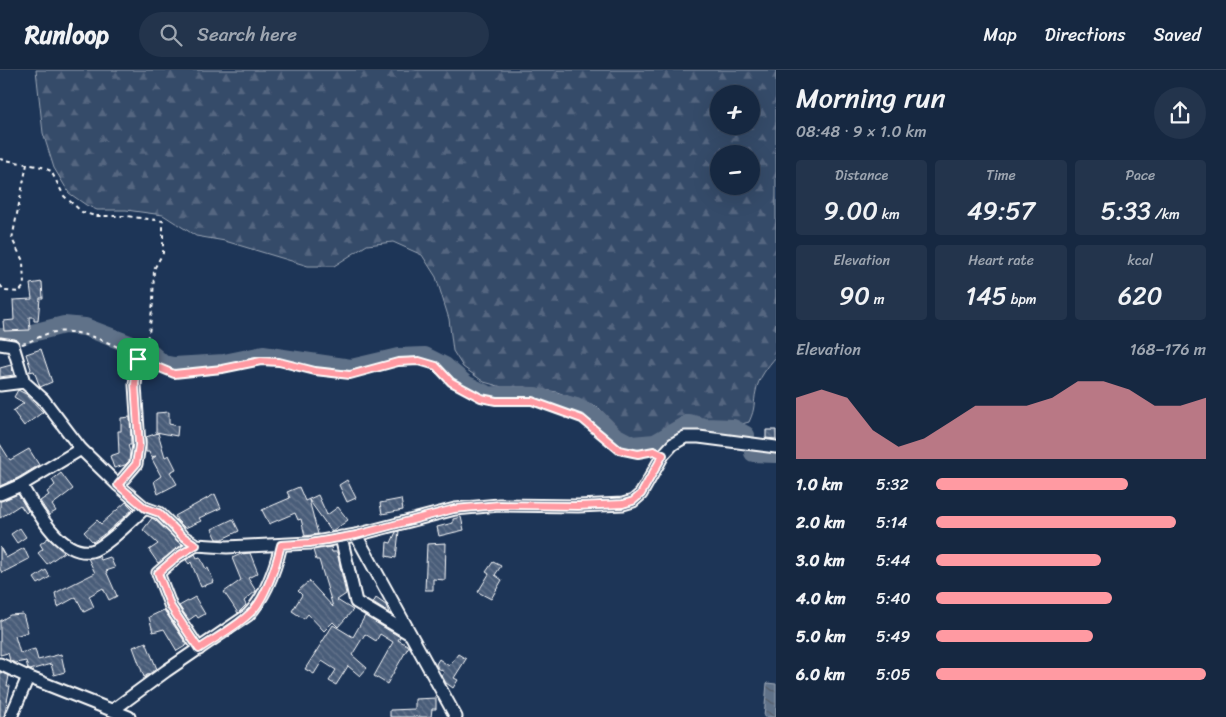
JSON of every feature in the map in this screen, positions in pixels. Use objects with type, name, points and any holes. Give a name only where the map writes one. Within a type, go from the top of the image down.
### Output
[{"type":"street","points":[[0,344],[13,346],[24,382],[42,399],[81,449],[145,508],[159,513],[182,536],[196,545],[227,546],[310,543],[356,535],[454,509],[499,505],[578,506],[623,504],[633,501],[641,494],[663,455],[673,444],[685,437],[699,436],[776,447]]},
{"type":"street","points":[[118,485],[136,464],[139,445],[135,384],[138,359]]},
{"type":"street","points":[[0,385],[24,382]]},
{"type":"street","points":[[0,494],[21,485],[81,449]]},
{"type":"street","points":[[21,485],[51,531],[66,544],[81,551],[92,551],[110,539],[145,508]]},
{"type":"street","points":[[356,535],[456,717]]},
{"type":"street","points":[[341,538],[356,602],[411,635]]},
{"type":"street","points":[[196,545],[178,556],[158,573],[171,607],[199,649]]},
{"type":"street","points":[[113,710],[248,615],[258,604],[276,565],[281,545]]},
{"type":"street","points":[[0,664],[129,717]]},
{"type":"street","points":[[11,717],[28,677]]},
{"type":"path","points":[[0,159],[42,167],[51,171],[64,196],[82,212],[95,216],[126,216],[163,221],[163,253],[154,269],[153,302],[149,334],[144,345]]},
{"type":"path","points":[[0,286],[5,291],[19,292],[24,286],[23,261],[12,239],[27,164]]},
{"type":"path","points":[[13,346],[56,332],[86,335],[116,346],[138,359],[174,374],[222,369],[261,361],[279,362],[315,371],[350,375],[398,362],[419,361],[436,366],[451,382],[481,398],[496,401],[532,401],[582,419],[619,450],[638,454],[654,451],[663,455]]},
{"type":"green space","points":[[36,70],[776,70],[776,357],[759,382],[753,413],[749,422],[738,425],[690,417],[652,436],[634,440],[619,431],[599,408],[557,392],[525,387],[502,387],[484,382],[463,367],[453,351],[449,319],[436,277],[422,255],[393,242],[367,245],[334,266],[308,266],[225,241],[196,236],[163,215],[126,210],[97,210],[69,193],[54,168],[43,133]]},
{"type":"water","points":[[767,683],[776,684],[776,717],[764,717]]},
{"type":"building","points":[[42,282],[43,298],[40,298],[38,321],[34,321],[34,317],[29,317],[30,330],[4,331],[3,321],[14,320],[13,300],[32,299],[30,284]]},
{"type":"building","points":[[41,349],[52,382],[40,387],[34,371],[29,372],[31,369],[26,354]]},
{"type":"building","points":[[11,365],[14,375],[0,377],[0,368]]},
{"type":"building","points":[[18,390],[26,394],[43,412],[24,426],[13,411],[24,403],[14,397]]},
{"type":"building","points":[[169,412],[169,424],[178,426],[177,436],[156,432],[156,413]]},
{"type":"building","points":[[130,417],[131,445],[128,445],[130,452],[129,461],[125,465],[114,468],[110,456],[119,453],[118,431],[121,431],[121,418]]},
{"type":"building","points":[[766,430],[776,430],[776,439],[766,438]]},
{"type":"building","points":[[158,433],[165,457],[169,455],[176,469],[170,472],[177,484],[158,494],[154,481],[161,476],[152,459],[156,456],[151,457],[149,452],[146,452],[146,437]]},
{"type":"building","points":[[0,444],[10,460],[29,449],[39,465],[0,486]]},
{"type":"building","points":[[61,473],[73,489],[52,505],[56,511],[49,515],[40,501],[49,495],[47,492],[55,485],[52,480]]},
{"type":"building","points":[[347,480],[356,498],[347,502],[339,485]]},
{"type":"building","points":[[299,487],[305,501],[318,495],[327,515],[338,507],[348,520],[332,532],[309,500],[318,534],[305,536],[301,519],[298,520],[295,513],[269,524],[262,510],[290,498],[287,492]]},
{"type":"building","points":[[18,494],[28,511],[26,513],[20,505],[0,518],[0,501]]},
{"type":"building","points":[[215,494],[221,508],[199,518],[201,521],[185,528],[177,520],[175,516]]},
{"type":"building","points":[[401,499],[403,510],[382,514],[380,503]]},
{"type":"building","points":[[126,502],[133,509],[93,542],[84,532],[97,520],[101,524]]},
{"type":"building","points":[[461,517],[464,530],[439,536],[437,527],[453,523],[453,519]]},
{"type":"building","points":[[152,518],[182,545],[158,563],[149,550],[158,544],[143,530]]},
{"type":"building","points":[[233,519],[239,531],[222,539],[217,539],[212,529]]},
{"type":"building","points":[[20,528],[26,537],[17,543],[11,534]]},
{"type":"building","points":[[399,531],[396,558],[386,556],[387,542],[391,543],[396,532]]},
{"type":"building","points":[[48,538],[64,552],[47,564],[38,553],[43,549],[40,544]]},
{"type":"building","points":[[446,543],[445,580],[433,579],[433,590],[425,590],[427,544]]},
{"type":"building","points":[[0,547],[6,558],[24,548],[29,559],[2,573],[0,569]]},
{"type":"building","points":[[331,547],[332,552],[337,552],[346,594],[337,600],[353,610],[338,627],[333,622],[324,631],[308,614],[304,619],[292,611],[302,595],[298,591],[309,581],[333,607],[319,560],[316,560],[313,550]]},
{"type":"building","points":[[250,553],[258,573],[248,578],[256,591],[244,601],[246,605],[238,613],[224,592],[241,580],[232,558]]},
{"type":"building","points":[[195,554],[197,558],[200,557],[206,569],[208,568],[214,582],[201,587],[191,562],[189,564],[186,560]]},
{"type":"building","points":[[99,556],[101,560],[110,557],[115,568],[106,571],[117,596],[109,600],[103,588],[89,596],[94,607],[84,612],[76,597],[58,607],[55,593],[95,573],[88,558]]},
{"type":"building","points":[[493,562],[501,566],[495,575],[502,580],[491,599],[478,592],[489,574],[486,572]]},
{"type":"building","points":[[46,570],[50,577],[38,584],[34,578]]},
{"type":"building","points":[[195,597],[205,614],[198,618],[196,615],[189,620],[179,606]]},
{"type":"building","points":[[376,598],[386,605],[389,613],[373,603]]},
{"type":"building","points":[[164,610],[187,645],[177,651],[164,629],[153,632],[149,617]]},
{"type":"building","points":[[23,614],[28,632],[15,636],[20,653],[35,649],[38,660],[61,654],[65,672],[54,675],[51,664],[30,670],[26,661],[16,663],[10,661],[8,653],[0,655],[0,621],[10,615]]},
{"type":"building","points":[[365,616],[400,637],[398,640],[409,646],[387,684],[374,676],[393,642],[380,634],[376,641],[365,634],[352,655],[367,668],[360,676],[348,666],[336,685],[329,681],[336,670],[322,661],[314,674],[305,669],[333,625],[353,637]]},
{"type":"building","points":[[146,642],[157,669],[144,677],[133,647]]},
{"type":"building","points":[[458,654],[466,659],[454,678],[458,680],[453,688],[446,683],[442,676],[444,672],[436,664],[439,659],[449,666]]},
{"type":"building","points":[[0,672],[9,676],[7,686],[10,686],[4,717],[0,717]]},
{"type":"building","points":[[436,698],[436,709],[432,709],[431,717],[390,717],[390,710],[415,709],[415,699]]},
{"type":"waterway","points":[[0,337],[16,337],[64,325],[85,327],[150,352],[163,364],[174,366],[224,363],[263,355],[351,368],[398,357],[425,356],[445,366],[467,385],[488,395],[535,396],[576,407],[597,418],[615,436],[632,445],[655,443],[689,423],[704,427],[733,428],[746,435]]},
{"type":"waterway","points":[[753,453],[776,454]]},
{"type":"route","points":[[138,359],[174,374],[222,369],[261,361],[279,362],[315,371],[350,375],[398,362],[419,361],[436,366],[451,382],[481,398],[496,401],[532,401],[582,419],[619,450],[638,454],[654,451],[663,455],[641,494],[633,501],[623,504],[578,506],[499,505],[454,509],[356,535],[310,543],[281,545],[276,565],[258,604],[248,615],[199,649],[171,607],[158,573],[178,556],[196,545],[182,536],[159,513],[145,508],[118,485],[136,464],[139,445],[135,384],[138,359]]}]
